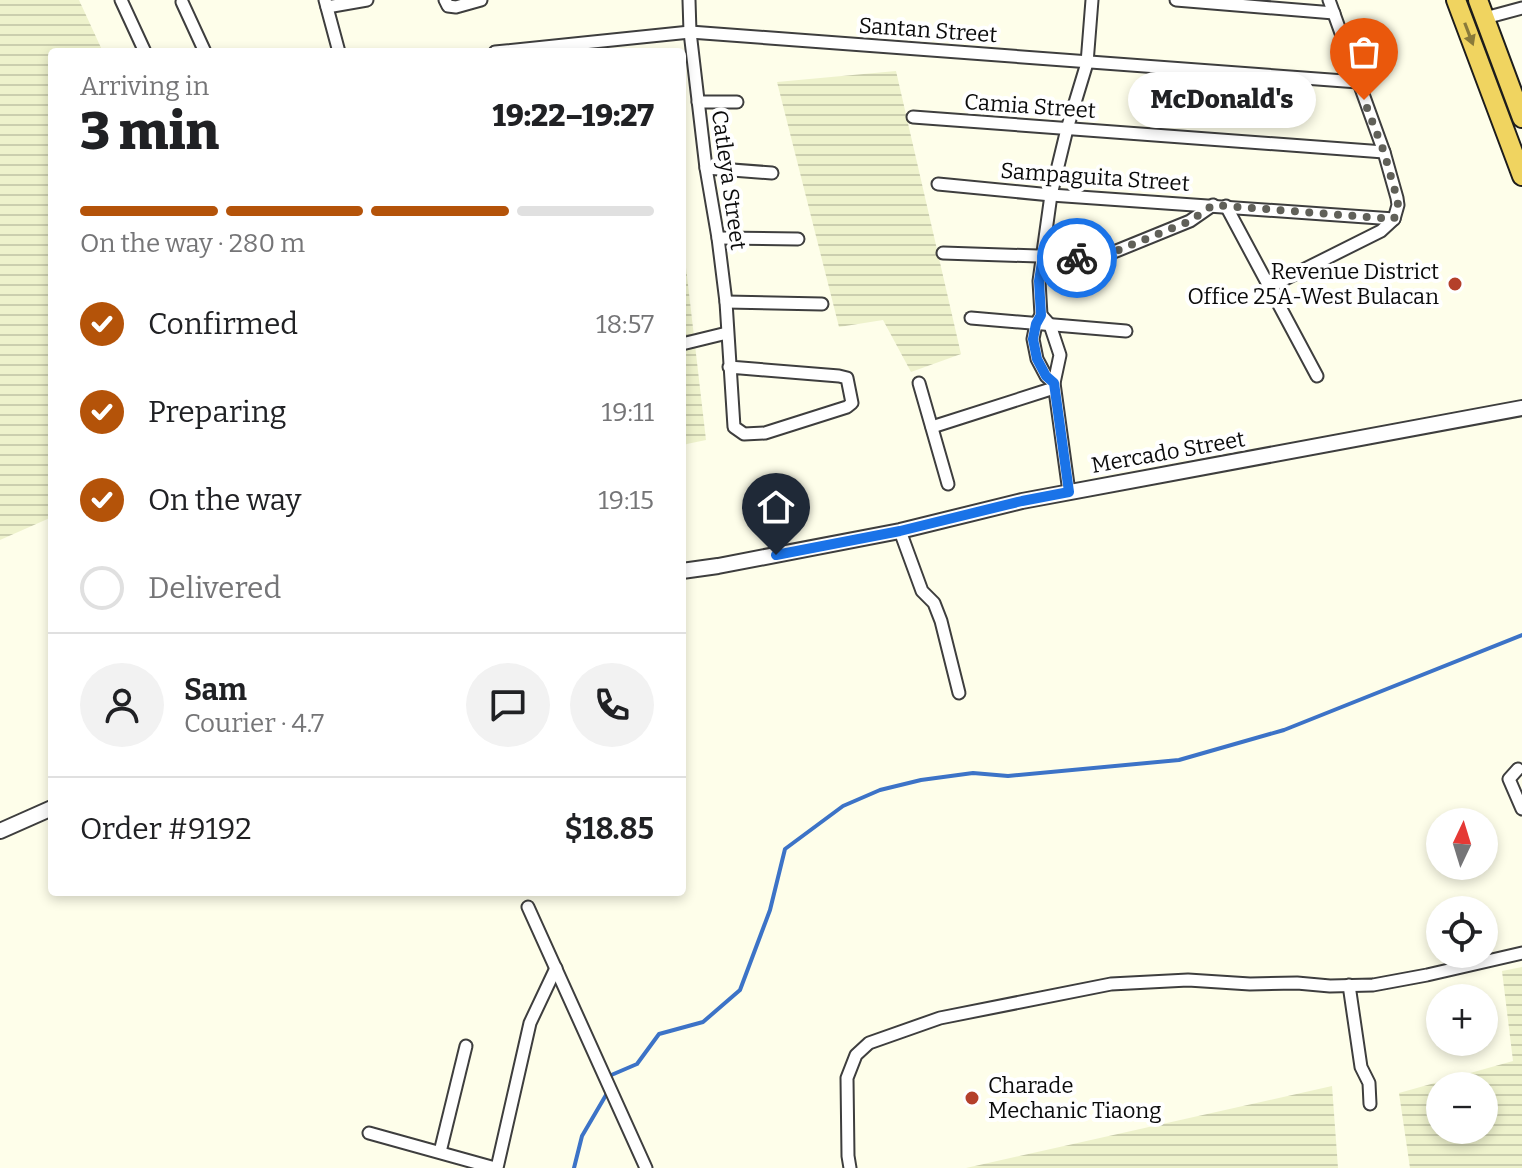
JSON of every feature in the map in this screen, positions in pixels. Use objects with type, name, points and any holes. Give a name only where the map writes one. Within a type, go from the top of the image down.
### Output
[{"type":"highway","points":[[1456,0],[1522,176]]},
{"type":"highway","points":[[1478,0],[1522,118]]},
{"type":"street","points":[[121,0],[143,48]]},
{"type":"street","points":[[338,48],[326,4],[367,0]]},
{"type":"street","points":[[445,0],[448,6],[456,7],[481,0]]},
{"type":"street","name":"Catleya Street","points":[[689,0],[706,168],[726,302],[729,367],[734,427],[744,434],[765,433],[852,403],[847,378],[729,367]]},
{"type":"street","points":[[1069,492],[1054,386],[1060,355],[1042,321],[1039,281],[1051,195],[1087,63],[1092,0]]},
{"type":"street","points":[[1176,0],[1334,13]]},
{"type":"street","points":[[1269,287],[1381,231],[1394,219],[1398,205],[1384,152],[1329,0]]},
{"type":"street","points":[[182,2],[203,48]]},
{"type":"street","points":[[1485,18],[1522,8]]},
{"type":"street","name":"Santan Street","points":[[534,48],[690,32],[1358,82]]},
{"type":"street","points":[[698,102],[737,102]]},
{"type":"street","name":"Camia Street","points":[[913,117],[1384,152]]},
{"type":"street","points":[[706,168],[772,173]]},
{"type":"street","name":"Sampaguita Street","points":[[938,184],[1394,219]]},
{"type":"street","points":[[943,253],[1099,258],[1219,206],[1269,287],[1317,376]]},
{"type":"street","points":[[718,238],[798,239]]},
{"type":"street","points":[[726,302],[822,304]]},
{"type":"street","points":[[971,318],[1042,321],[1126,331]]},
{"type":"street","points":[[1042,321],[1033,339],[1037,359],[1054,386]]},
{"type":"street","points":[[686,343],[727,333]]},
{"type":"street","points":[[919,383],[948,484]]},
{"type":"street","points":[[932,427],[1054,386]]},
{"type":"street","name":"Mercado Street","points":[[686,570],[900,531],[1022,501],[1522,408]]},
{"type":"street","points":[[900,531],[922,591],[934,603],[941,621],[959,693]]},
{"type":"street","points":[[1518,769],[1509,779],[1522,809]]},
{"type":"street","points":[[0,831],[48,810]]},
{"type":"street","points":[[528,907],[646,1168]]},
{"type":"street","points":[[850,1168],[847,1078],[856,1055],[869,1043],[940,1018],[1111,984],[1188,980],[1373,985],[1522,953]]},
{"type":"street","points":[[369,1133],[496,1168],[530,1023],[556,968]]},
{"type":"street","points":[[1349,985],[1361,1067],[1369,1083],[1370,1104]]},
{"type":"street","points":[[440,1152],[466,1046]]},
{"type":"green space","points":[[0,0],[79,0],[101,48],[48,48],[48,519],[0,540]]},
{"type":"green space","points":[[896,71],[961,354],[911,372],[883,320],[839,327],[777,82]]},
{"type":"green space","points":[[686,268],[706,440],[686,444]]},
{"type":"green space","points":[[1522,967],[1522,1168],[1410,1168],[1399,1093],[1426,1085],[1426,1144],[1498,1144],[1498,1072],[1474,1072],[1513,1061],[1502,971]]},
{"type":"green space","points":[[1332,1086],[1338,1168],[966,1168]]},
{"type":"waterway","points":[[608,1080],[609,1076],[637,1064],[659,1034],[703,1022],[740,990],[770,910],[785,849],[843,806],[880,790],[921,780],[973,773],[1008,776],[1179,760],[1284,730],[1522,635]]},
{"type":"waterway","points":[[574,1168],[582,1136],[607,1088]]},
{"type":"way so far","points":[[1077,258],[1099,258],[1161,234],[1190,221],[1213,205],[1394,219],[1397,198],[1364,100]]},
{"type":"place","name":"McDonald's","points":[[1364,100]]},
{"type":"place","name":"Revenue District Office 25A-West Bulacan","points":[[1455,284]]},
{"type":"place","name":"Charade Mechanic Tiaong","points":[[972,1098]]},
{"type":"route","points":[[776,555],[900,531],[1069,492],[1054,383],[1046,376],[1037,359],[1033,339],[1041,315],[1039,281],[1043,256],[1077,258]]}]
